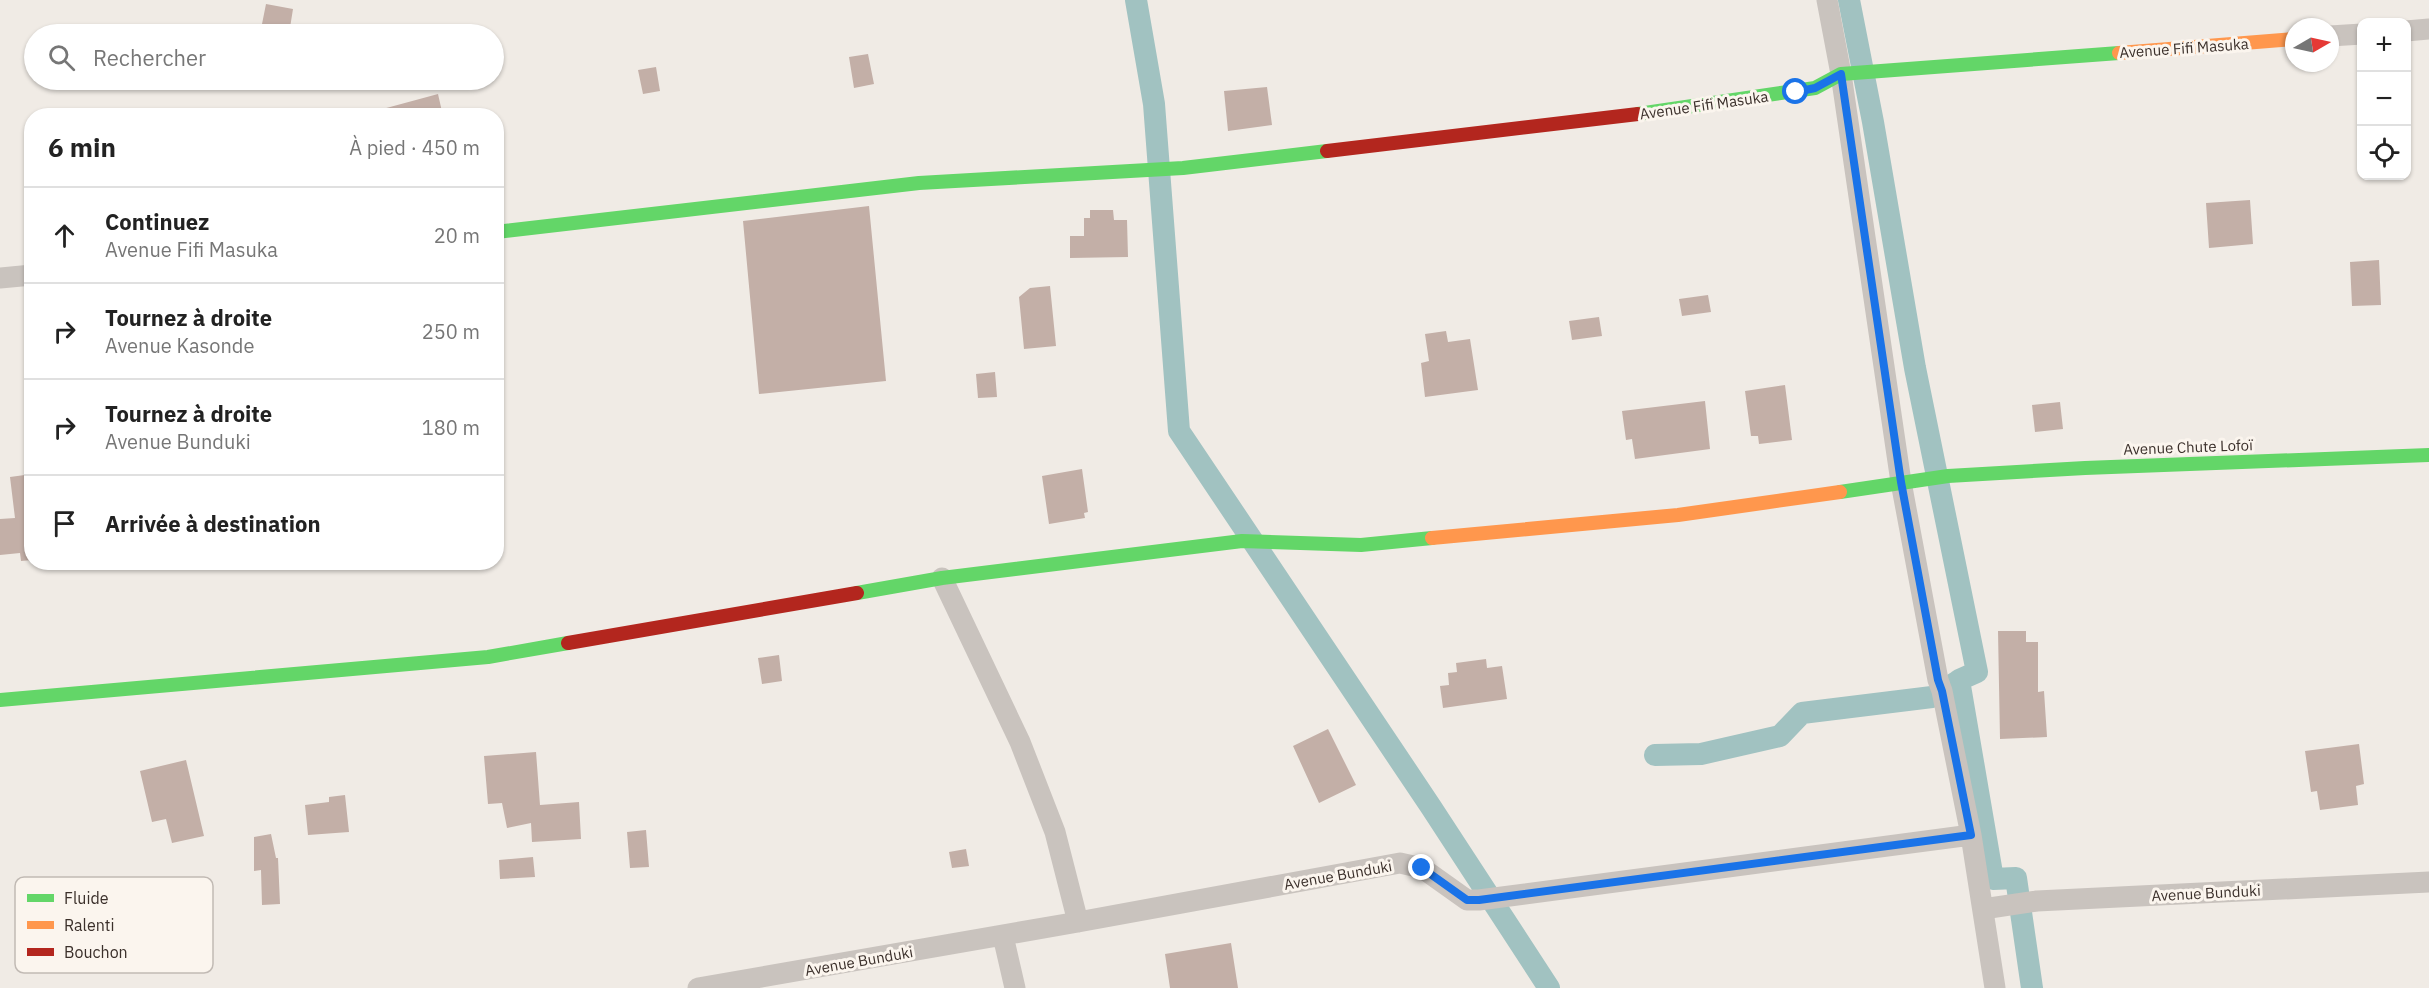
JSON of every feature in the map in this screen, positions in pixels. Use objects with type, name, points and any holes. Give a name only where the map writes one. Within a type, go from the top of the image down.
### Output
[{"type":"street","points":[[1827,0],[1910,480],[1938,680],[1971,835],[1993,907],[1995,988]]},
{"type":"street","points":[[2411,31],[2429,29]]},
{"type":"street","points":[[2339,35],[2357,34]]},
{"type":"street","name":"Avenue Fifi Masuka","points":[[504,231],[919,183],[1183,168],[1695,106],[1815,88],[1841,74],[2285,40]]},
{"type":"street","points":[[0,278],[24,276]]},
{"type":"street","name":"Avenue Chute Lofoï","points":[[0,700],[488,657],[942,578],[1242,541],[1361,545],[1666,516],[1948,476],[2108,467],[2429,455]]},
{"type":"street","points":[[942,578],[1020,742],[1055,832],[1078,922]]},
{"type":"street","name":"Avenue Bunduki","points":[[698,988],[1003,936],[1400,863],[1422,868],[1467,900],[1971,835]]},
{"type":"street","name":"Avenue Bunduki","points":[[1993,907],[2037,901],[2429,882]]},
{"type":"street","points":[[1003,936],[1015,988]]},
{"type":"building","points":[[266,4],[293,9],[291,24],[262,24]]},
{"type":"building","points":[[868,54],[874,84],[854,88],[849,57]]},
{"type":"building","points":[[656,67],[660,91],[643,94],[638,70]]},
{"type":"building","points":[[1267,87],[1272,125],[1228,131],[1224,91]]},
{"type":"building","points":[[438,94],[441,108],[386,108]]},
{"type":"building","points":[[2250,200],[2253,244],[2209,248],[2206,203]]},
{"type":"building","points":[[869,206],[886,381],[759,394],[743,221]]},
{"type":"building","points":[[1090,210],[1113,210],[1114,220],[1127,220],[1128,257],[1070,258],[1070,236],[1084,236],[1084,218],[1090,218]]},
{"type":"building","points":[[2379,260],[2381,305],[2352,306],[2350,262]]},
{"type":"building","points":[[1050,286],[1056,346],[1024,349],[1019,297],[1030,288]]},
{"type":"building","points":[[1708,295],[1711,312],[1682,316],[1679,299]]},
{"type":"building","points":[[1599,317],[1602,336],[1572,340],[1569,321]]},
{"type":"building","points":[[1446,331],[1448,342],[1470,339],[1478,390],[1425,397],[1421,363],[1429,361],[1425,334]]},
{"type":"building","points":[[995,372],[997,397],[978,398],[976,374]]},
{"type":"building","points":[[1785,385],[1792,440],[1759,444],[1758,436],[1751,436],[1745,391]]},
{"type":"building","points":[[1705,401],[1710,449],[1635,459],[1632,439],[1626,440],[1622,411]]},
{"type":"building","points":[[2060,402],[2063,429],[2035,432],[2032,405]]},
{"type":"building","points":[[1082,469],[1088,512],[1084,513],[1085,518],[1049,524],[1042,476]]},
{"type":"building","points":[[24,475],[24,561],[21,561],[20,553],[0,555],[0,519],[15,518],[10,477]]},
{"type":"building","points":[[1998,631],[2026,631],[2026,642],[2038,642],[2038,692],[2044,691],[2047,737],[2000,739]]},
{"type":"building","points":[[779,655],[782,681],[762,684],[758,658]]},
{"type":"building","points":[[1486,659],[1487,668],[1502,666],[1507,699],[1443,708],[1440,686],[1449,685],[1448,673],[1457,672],[1456,663]]},
{"type":"building","points":[[1328,729],[1356,785],[1319,803],[1293,746]]},
{"type":"building","points":[[2359,744],[2364,784],[2356,786],[2358,805],[2320,810],[2317,791],[2311,792],[2305,751]]},
{"type":"building","points":[[536,752],[540,805],[579,802],[581,839],[532,842],[531,823],[507,828],[502,803],[488,804],[484,756]]},
{"type":"building","points":[[186,760],[204,836],[172,843],[166,819],[152,822],[140,771]]},
{"type":"building","points":[[345,795],[349,832],[308,835],[305,805],[329,802],[329,797]]},
{"type":"building","points":[[646,830],[649,867],[630,868],[627,832]]},
{"type":"building","points":[[271,834],[276,858],[278,858],[280,904],[262,905],[261,870],[254,871],[254,837]]},
{"type":"building","points":[[966,849],[969,866],[952,868],[949,852]]},
{"type":"building","points":[[533,857],[535,877],[500,879],[499,860]]},
{"type":"building","points":[[1231,943],[1238,988],[1170,988],[1165,954]]},
{"type":"waterway","points":[[1136,0],[1154,104],[1179,431],[1431,807],[1549,988]]},
{"type":"waterway","points":[[1849,0],[1873,122],[1915,368],[1977,672],[1959,680],[1993,879],[2016,878],[2032,988]]},
{"type":"waterway","points":[[1655,755],[1701,754],[1780,736],[1802,713],[1932,697],[1958,681]]},
{"type":"traffic: fast","points":[[1638,114],[1815,88],[1841,74],[2119,53]]},
{"type":"traffic: fast","points":[[504,231],[919,183],[1183,168],[1327,151]]},
{"type":"traffic: fast","points":[[1840,492],[1948,476],[2085,468],[2429,455]]},
{"type":"traffic: fast","points":[[857,593],[942,578],[1242,541],[1361,545],[1432,538]]},
{"type":"traffic: fast","points":[[0,700],[488,657],[568,643]]},
{"type":"traffic: slow","points":[[2119,53],[2285,40]]},
{"type":"traffic: slow","points":[[1432,538],[1678,515],[1840,492]]},
{"type":"traffic: jam","points":[[1327,151],[1638,114]]},
{"type":"traffic: jam","points":[[568,643],[857,593]]},
{"type":"route","points":[[1422,868],[1467,900],[1479,900],[1971,835],[1938,680],[1901,482],[1841,74],[1815,88],[1796,92]]}]
